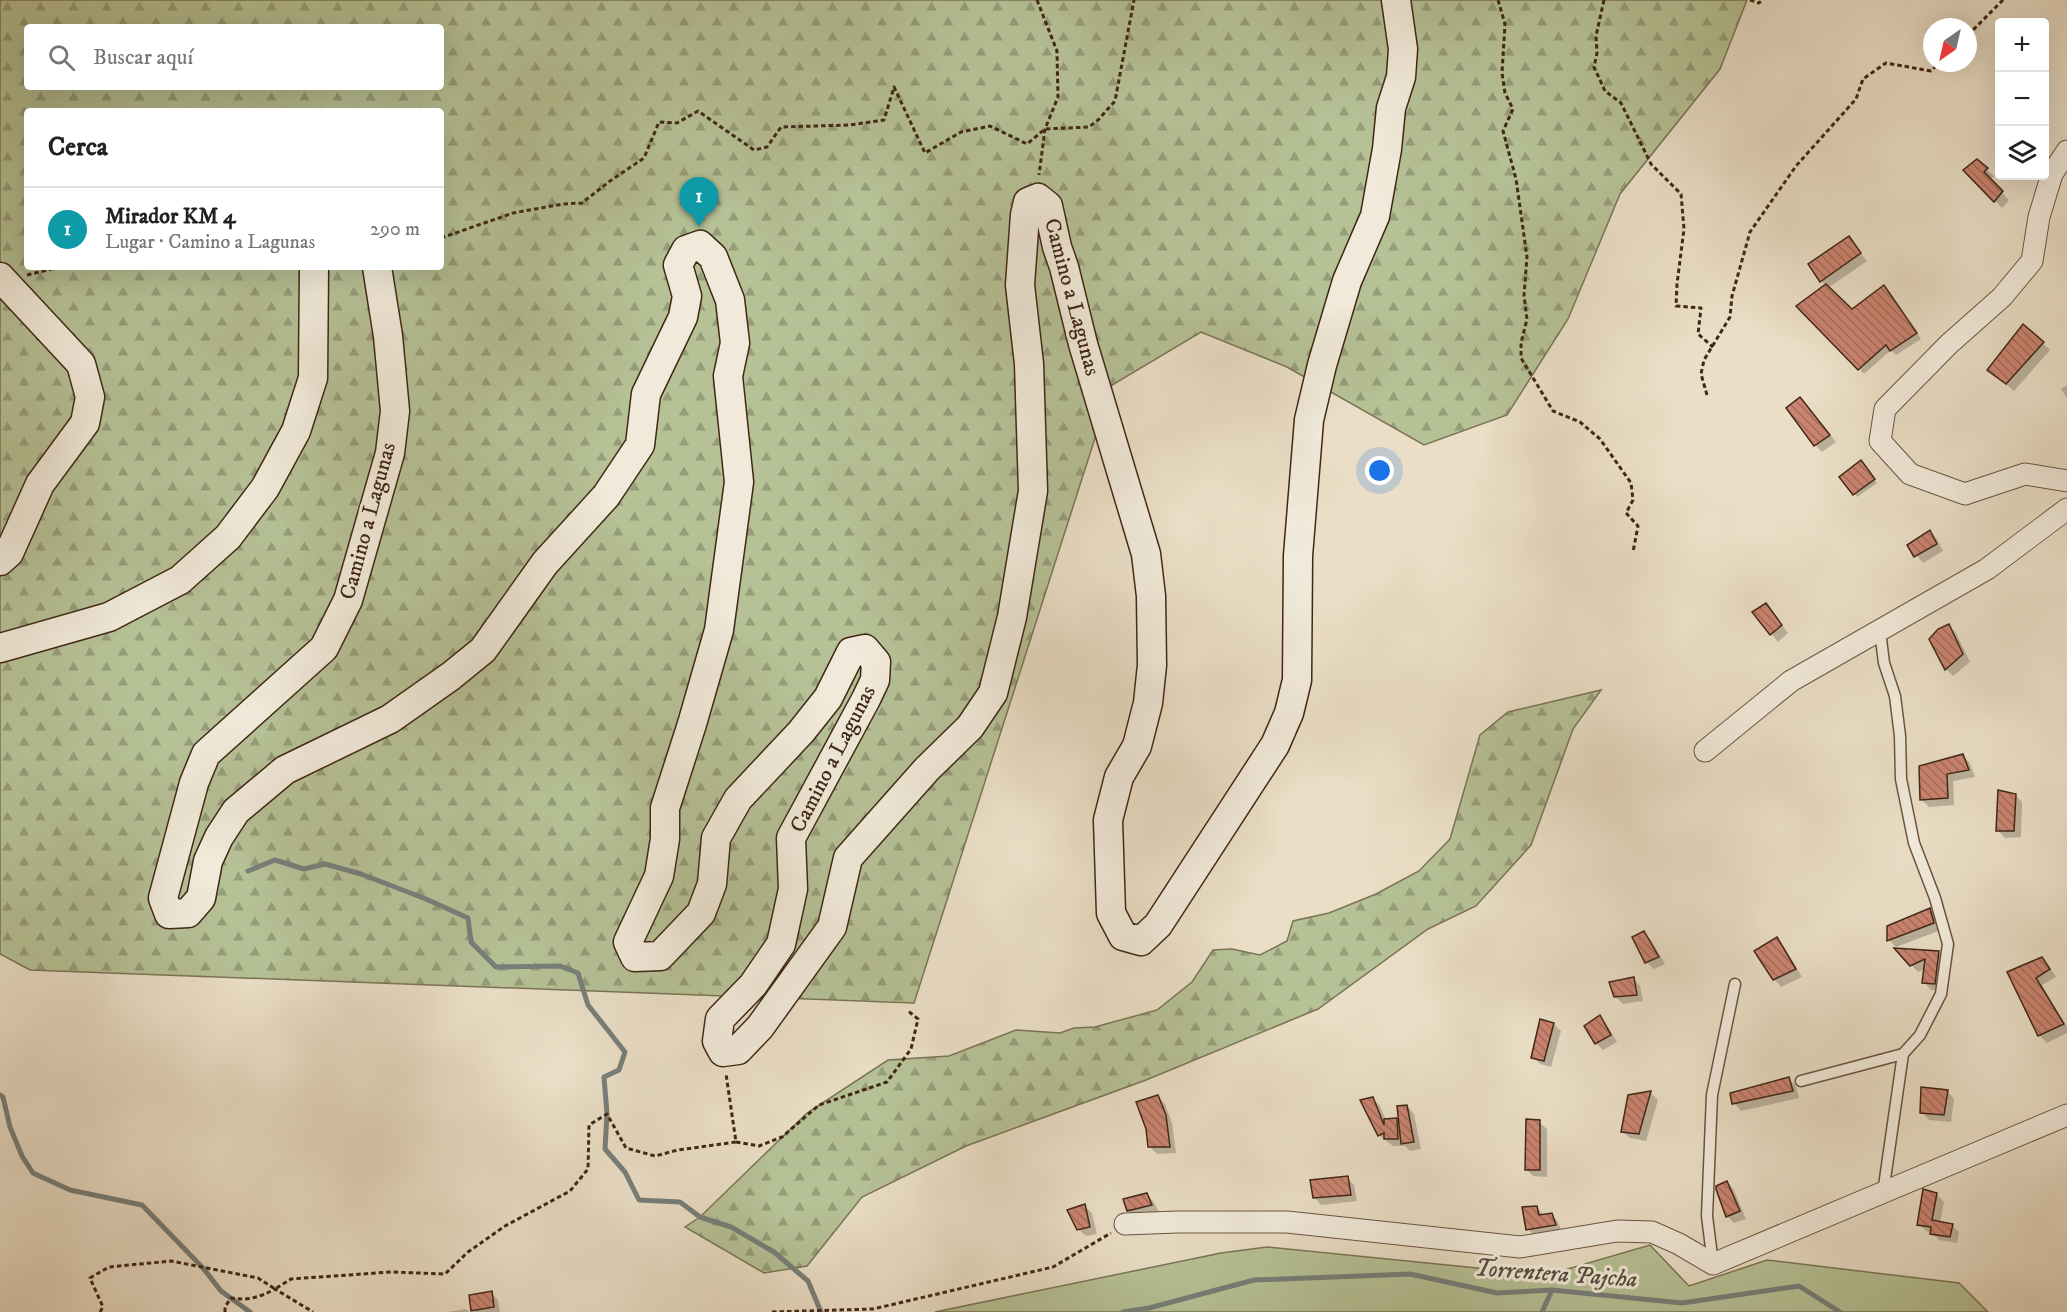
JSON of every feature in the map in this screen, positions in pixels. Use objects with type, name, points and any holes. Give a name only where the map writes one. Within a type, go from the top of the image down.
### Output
[{"type":"street","name":"Camino a Lagunas","points":[[377,270],[388,336],[395,411],[390,453],[348,600],[324,648],[206,754],[194,783],[163,898],[169,914],[188,913],[201,898],[208,861],[219,837],[236,811],[285,770],[390,719],[452,676],[483,650],[545,563],[606,496],[640,445],[646,394],[683,317],[687,296],[678,265],[686,250],[700,245],[713,257],[730,300],[735,343],[728,376],[739,482],[719,630],[665,808],[665,839],[659,876],[628,942],[635,957],[660,956],[701,913],[712,884],[716,838],[738,799],[801,732],[828,698],[851,652],[866,649],[876,662],[875,680],[866,699],[791,838],[793,889],[781,944],[753,986],[720,1019],[717,1041],[723,1052],[738,1050],[760,1027],[832,927],[848,858],[927,769],[970,727],[993,693],[1012,617],[1033,491],[1029,364],[1020,285],[1024,215],[1028,202],[1038,198],[1048,206],[1083,344],[1146,554],[1151,596],[1152,664],[1148,703],[1137,746],[1119,777],[1108,820],[1111,913],[1123,936],[1141,942],[1158,925],[1275,745],[1289,713],[1297,680],[1298,556],[1309,420],[1322,365],[1347,281],[1375,216],[1387,149],[1391,108],[1401,77],[1403,49],[1396,0]]},
{"type":"street","points":[[2067,152],[2052,174],[2039,217],[2032,261],[2002,297],[1949,344],[1885,409],[1880,441],[1910,474],[1965,494],[2025,474],[2067,482]]},
{"type":"street","points":[[0,648],[109,617],[180,580],[228,537],[265,488],[296,431],[313,378],[314,270]]},
{"type":"street","points":[[0,278],[81,364],[90,397],[85,423],[40,484],[9,553],[0,561]]},
{"type":"street","points":[[1705,751],[1791,681],[1987,569],[2067,508]]},
{"type":"street","points":[[1125,1224],[1287,1222],[1520,1247],[1617,1231],[1652,1232],[1679,1244],[1713,1264],[2067,1115]]},
{"type":"lane","points":[[1880,631],[1884,663],[1895,696],[1900,736],[1901,779],[1914,843],[1935,898],[1948,944],[1941,994],[1920,1035],[1904,1054],[1883,1193]]},
{"type":"lane","points":[[1713,1264],[1707,1216],[1712,1095],[1736,984]]},
{"type":"lane","points":[[1801,1081],[1904,1054]]},
{"type":"path","points":[[1037,0],[1057,51],[1058,97],[1045,129],[1039,163],[1038,198]]},
{"type":"path","points":[[444,237],[513,213],[582,203],[644,158],[658,122],[677,123],[698,111],[754,150],[767,147],[781,127],[850,125],[884,120],[894,87],[925,153],[961,132],[990,126],[1027,144],[1045,129],[1089,127],[1115,101],[1134,0]]},
{"type":"path","points":[[1498,0],[1505,24],[1502,74],[1505,93],[1513,109],[1503,131],[1516,179],[1527,257],[1524,295],[1527,319],[1521,344],[1521,358],[1553,411],[1580,422],[1600,439],[1631,483],[1633,500],[1626,513],[1638,526],[1634,552]]},
{"type":"path","points":[[1604,0],[1596,36],[1597,53],[1594,67],[1605,91],[1621,103],[1651,164],[1681,194],[1684,229],[1676,306],[1701,309],[1698,334],[1713,347]]},
{"type":"path","points":[[1750,0],[1760,3],[1762,0]]},
{"type":"path","points":[[1977,26],[2003,0]]},
{"type":"path","points":[[1707,395],[1701,374],[1704,360],[1730,317],[1732,296],[1750,232],[1796,166],[1856,99],[1863,79],[1886,63],[1923,70]]},
{"type":"path","points":[[225,1312],[225,1307],[231,1298],[241,1300],[261,1297],[291,1279],[391,1272],[445,1274],[468,1252],[505,1226],[570,1191],[588,1169],[589,1125],[607,1114],[626,1148],[655,1156],[678,1150],[736,1142],[759,1146],[782,1137],[819,1105],[887,1082],[911,1049],[918,1019],[907,1010]]},
{"type":"path","points":[[723,1052],[736,1142]]},
{"type":"path","points":[[772,1312],[873,1309],[1053,1267],[1125,1224]]},
{"type":"path","points":[[100,1312],[103,1307],[90,1278],[109,1267],[171,1261],[258,1278],[313,1312]]},
{"type":"green space","points":[[0,0],[1747,0],[1720,69],[1620,194],[1568,319],[1507,415],[1424,445],[1287,367],[1201,332],[1112,385],[914,1003],[30,970],[0,954]]},
{"type":"green space","points":[[1601,690],[1573,729],[1531,845],[1476,906],[1428,929],[1318,1009],[1146,1080],[966,1146],[862,1197],[807,1266],[764,1273],[685,1227],[700,1217],[807,1113],[888,1060],[949,1056],[1016,1030],[1060,1033],[1074,1028],[1095,1027],[1157,1010],[1192,982],[1213,950],[1232,949],[1260,955],[1287,941],[1293,921],[1329,913],[1376,894],[1419,871],[1450,839],[1480,735],[1508,712]]},
{"type":"green space","points":[[1650,1245],[1689,1286],[1767,1260],[1959,1283],[1988,1312],[935,1312],[1221,1253],[1267,1247],[1547,1275]]},
{"type":"building","points":[[1977,159],[1988,168],[1984,172],[2003,191],[1994,202],[1963,170]]},
{"type":"building","points":[[1849,236],[1861,253],[1820,282],[1808,264]]},
{"type":"building","points":[[1826,284],[1852,309],[1884,285],[1917,333],[1890,351],[1886,345],[1858,370],[1796,306]]},
{"type":"building","points":[[2023,324],[2044,342],[2006,384],[1987,370]]},
{"type":"building","points":[[1800,397],[1830,435],[1814,446],[1786,408]]},
{"type":"building","points":[[1861,460],[1875,479],[1853,495],[1839,477]]},
{"type":"building","points":[[1930,530],[1937,544],[1914,557],[1907,545]]},
{"type":"building","points":[[1766,603],[1782,625],[1770,635],[1752,612]]},
{"type":"building","points":[[1949,624],[1963,654],[1945,670],[1929,639],[1938,629]]},
{"type":"building","points":[[1963,754],[1969,770],[1947,774],[1948,798],[1920,800],[1919,766]]},
{"type":"building","points":[[1998,790],[2016,794],[2014,831],[1996,831]]},
{"type":"building","points":[[1930,908],[1934,923],[1887,941],[1887,926]]},
{"type":"building","points":[[1644,931],[1659,957],[1645,963],[1632,937]]},
{"type":"building","points":[[1777,937],[1796,969],[1773,980],[1754,951]]},
{"type":"building","points":[[1894,948],[1939,951],[1935,984],[1922,983],[1925,959],[1910,966]]},
{"type":"building","points":[[2042,957],[2050,969],[2036,978],[2064,1024],[2038,1036],[2007,972]]},
{"type":"building","points":[[1634,977],[1637,995],[1614,997],[1609,982]]},
{"type":"building","points":[[1600,1015],[1611,1035],[1595,1044],[1584,1026]]},
{"type":"building","points":[[1540,1019],[1554,1023],[1544,1061],[1531,1058]]},
{"type":"building","points":[[1789,1077],[1793,1091],[1732,1104],[1730,1093]]},
{"type":"building","points":[[1921,1087],[1948,1090],[1944,1115],[1920,1113]]},
{"type":"building","points":[[1651,1091],[1639,1134],[1621,1132],[1628,1095]]},
{"type":"building","points":[[1158,1095],[1166,1115],[1170,1147],[1148,1147],[1146,1129],[1136,1102]]},
{"type":"building","points":[[1373,1097],[1384,1125],[1384,1119],[1397,1118],[1398,1139],[1384,1139],[1384,1133],[1378,1136],[1360,1100]]},
{"type":"building","points":[[1407,1105],[1414,1142],[1401,1144],[1397,1106]]},
{"type":"building","points":[[1526,1119],[1540,1120],[1540,1170],[1525,1170]]},
{"type":"building","points":[[1348,1176],[1351,1195],[1313,1198],[1310,1180]]},
{"type":"building","points":[[1727,1181],[1740,1211],[1726,1217],[1716,1186]]},
{"type":"building","points":[[1923,1189],[1937,1193],[1932,1220],[1953,1224],[1950,1237],[1930,1234],[1931,1227],[1917,1225]]},
{"type":"building","points":[[1147,1193],[1152,1205],[1127,1211],[1123,1199]]},
{"type":"building","points":[[1085,1204],[1090,1227],[1077,1230],[1067,1210]]},
{"type":"building","points":[[1537,1206],[1539,1215],[1552,1213],[1556,1225],[1526,1230],[1522,1207]]},
{"type":"building","points":[[492,1291],[494,1307],[471,1311],[469,1295]]},
{"type":"waterway","points":[[248,871],[275,860],[304,869],[325,864],[361,874],[468,918],[471,942],[496,967],[560,966],[578,973],[588,1005],[625,1052],[619,1070],[604,1077],[607,1114],[605,1149],[625,1172],[639,1200],[680,1202],[700,1217],[731,1227],[774,1252],[808,1281],[821,1312]]},
{"type":"waterway","points":[[0,1095],[3,1097],[10,1127],[22,1156],[33,1173],[70,1190],[142,1205],[203,1268],[221,1291],[250,1312]]},
{"type":"waterway","name":"Torrentera Pajcha","points":[[1123,1312],[1149,1308],[1254,1280],[1410,1274],[1497,1293],[1552,1290],[1682,1303],[1799,1286],[1840,1312]]},
{"type":"waterway","points":[[1542,1312],[1552,1290]]},
{"type":"place","name":"Mirador KM 4","points":[[699,227]]}]
